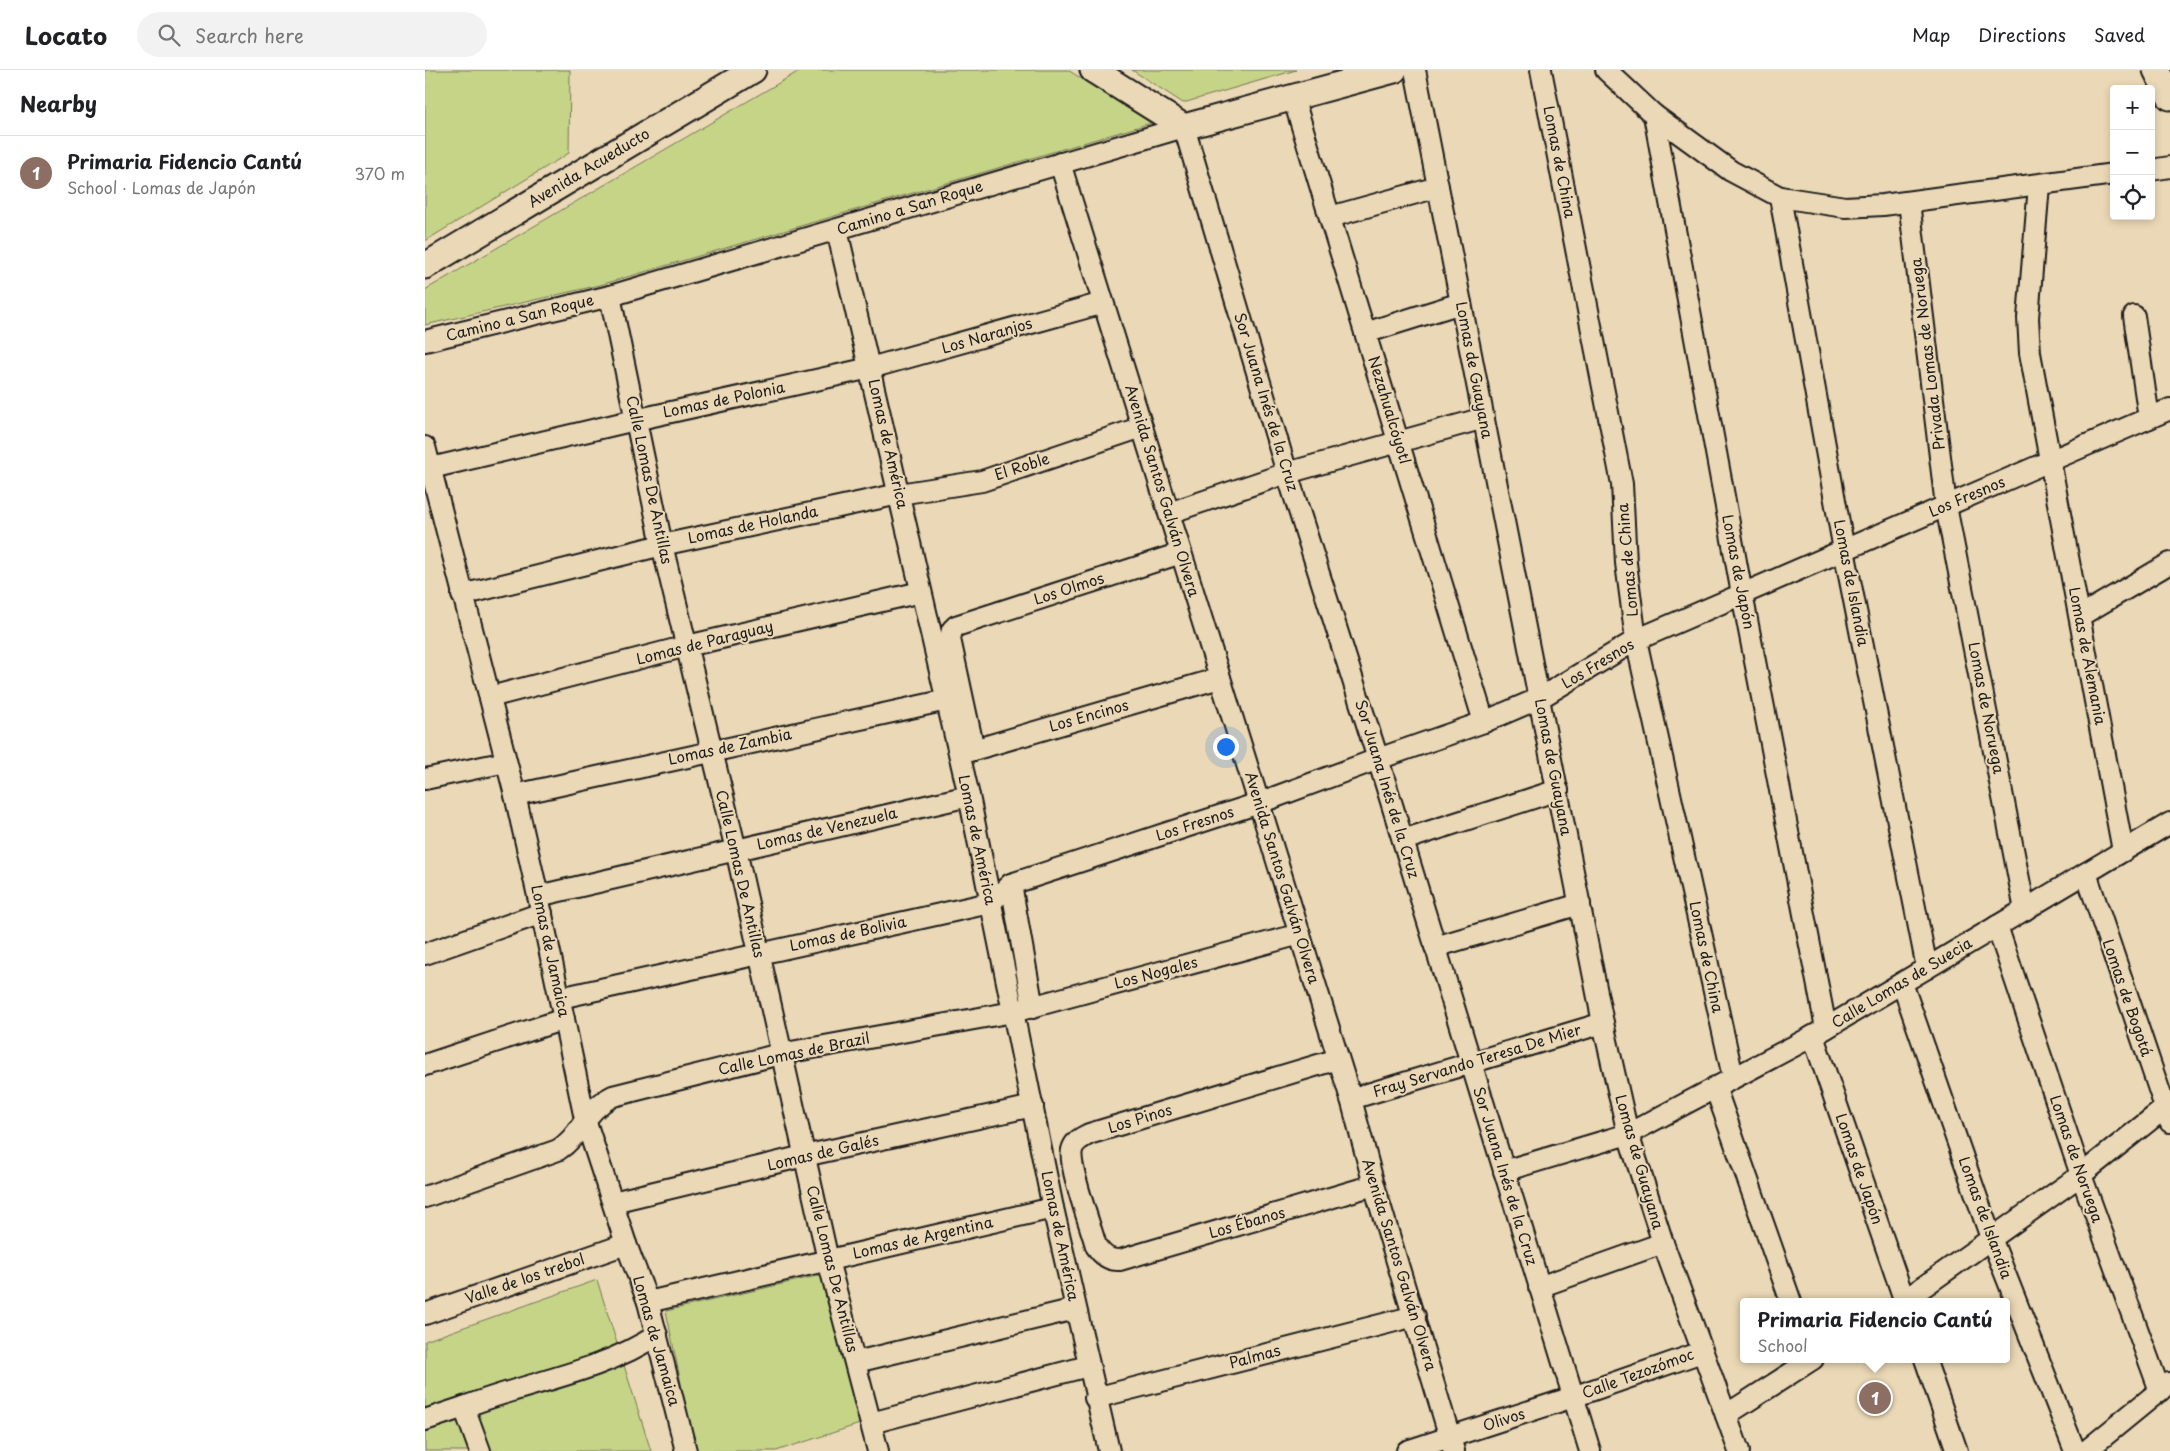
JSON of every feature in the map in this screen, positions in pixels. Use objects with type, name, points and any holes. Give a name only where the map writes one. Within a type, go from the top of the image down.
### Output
[{"type":"street","name":"Avenida Acueducto","points":[[425,266],[753,70]]},
{"type":"street","points":[[1093,70],[1184,127]]},
{"type":"street","name":"Camino a San Roque","points":[[425,341],[610,296],[1184,127],[1394,70]]},
{"type":"street","name":"Lomas de Guayana","points":[[1415,70],[1603,1023],[1628,1134],[1663,1243],[1739,1451]]},
{"type":"street","name":"Lomas de China","points":[[1541,70],[1622,484],[1626,563],[1636,640],[1724,1082],[1790,1298]]},
{"type":"street","points":[[1606,70],[1653,115],[1731,171],[1780,197],[1845,207],[1909,202],[2110,175]]},
{"type":"street","points":[[2156,70],[2170,97]]},
{"type":"street","name":"Nezahualcóyotl","points":[[1293,97],[1484,722]]},
{"type":"street","name":"Lomas de Japón","points":[[1653,115],[1742,594],[1819,1032],[1903,1298]]},
{"type":"street","name":"Sor Juana Inés de la Cruz","points":[[1184,127],[1287,473],[1378,759],[1590,1451]]},
{"type":"street","name":"Avenida Santos Galván Olvera","points":[[1060,163],[1351,1099],[1374,1185],[1452,1444]]},
{"type":"street","points":[[2155,169],[2170,167]]},
{"type":"street","name":"Lomas de Alemania","points":[[2039,185],[2028,318],[2030,353],[2123,851]]},
{"type":"street","points":[[1329,217],[1438,187]]},
{"type":"street","name":"Lomas de Islandia","points":[[1780,197],[1844,550],[1927,968]]},
{"type":"street","name":"Privada Lomas de Noruega","points":[[1909,202],[1946,506]]},
{"type":"street","name":"Lomas de América","points":[[837,230],[947,700],[967,752],[969,796],[990,903],[1053,1208],[1095,1398],[1109,1451]]},
{"type":"street","name":"Calle Lomas De Antillas","points":[[610,296],[662,545],[736,850],[780,1054],[828,1260],[878,1451]]},
{"type":"street","name":"Los Naranjos","points":[[870,368],[1103,303]]},
{"type":"street","points":[[1365,333],[1461,303]]},
{"type":"street","points":[[2134,316],[2149,418]]},
{"type":"street","name":"Lomas de Polonia","points":[[431,468],[870,368]]},
{"type":"street","name":"Los Fresnos","points":[[990,903],[1011,884],[1259,803],[1484,722],[1540,698],[1636,640],[2170,409]]},
{"type":"street","points":[[1169,513],[1287,473],[1484,418]]},
{"type":"street","name":"El Roble","points":[[899,494],[982,481],[1142,427]]},
{"type":"street","name":"Lomas de Jamaica","points":[[425,446],[515,795],[585,1119],[626,1244],[648,1302],[686,1451]]},
{"type":"street","name":"Lomas de Holanda","points":[[462,595],[662,545],[899,494]]},
{"type":"street","name":"Lomas de Noruega","points":[[1946,506],[2025,910]]},
{"type":"street","name":"Los Olmos","points":[[967,752],[950,639],[951,630],[957,626],[1181,553]]},
{"type":"street","points":[[2080,616],[2170,562]]},
{"type":"street","name":"Lomas de Paraguay","points":[[490,697],[687,646],[921,592]]},
{"type":"street","name":"Los Encinos","points":[[967,752],[1220,678]]},
{"type":"street","name":"Lomas de Zambia","points":[[515,795],[711,750],[947,700]]},
{"type":"street","points":[[425,779],[506,762]]},
{"type":"street","points":[[1403,840],[1558,790]]},
{"type":"street","name":"Lomas de Venezuela","points":[[425,954],[540,904],[736,850],[969,796]]},
{"type":"street","name":"Calle Lomas de Suecia","points":[[1504,1171],[1628,1134],[1819,1032],[2170,823]]},
{"type":"street","name":"Lomas de Bogotá","points":[[2085,873],[2168,1111]]},
{"type":"street","points":[[1011,884],[1033,1008]]},
{"type":"street","name":"Lomas de Bolivia","points":[[560,998],[990,903]]},
{"type":"street","points":[[1435,946],[1580,904]]},
{"type":"street","name":"Lomas de Noruega","points":[[1997,926],[2081,1175],[2165,1387]]},
{"type":"street","name":"Los Nogales","points":[[1013,1012],[1299,934]]},
{"type":"street","name":"Lomas de Islandia","points":[[1902,983],[1991,1238],[2075,1451]]},
{"type":"street","name":"Calle Lomas de Brazil","points":[[425,1197],[558,1150],[570,1142],[599,1102],[613,1096],[780,1054],[1013,1012]]},
{"type":"street","points":[[425,1065],[564,1019]]},
{"type":"street","name":"Fray Servando Teresa De Mier","points":[[1351,1099],[1603,1023]]},
{"type":"street","name":"Los Pinos","points":[[1120,1260],[1111,1261],[1096,1246],[1072,1164],[1072,1148],[1077,1141],[1089,1134],[1338,1059]]},
{"type":"street","name":"Lomas de Galés","points":[[613,1202],[804,1156],[1033,1106]]},
{"type":"street","points":[[1908,1298],[2168,1111]]},
{"type":"street","name":"Los Ébanos","points":[[1120,1260],[1374,1185]]},
{"type":"street","name":"Lomas de Argentina","points":[[648,1302],[1053,1208]]},
{"type":"street","points":[[1539,1287],[1663,1243]]},
{"type":"street","name":"Valle de los trebol","points":[[425,1314],[626,1244]]},
{"type":"street","points":[[856,1362],[1075,1309]]},
{"type":"street","name":"Palmas","points":[[1095,1398],[1415,1316]]},
{"type":"street","points":[[425,1420],[553,1380],[643,1344],[657,1334]]},
{"type":"street","name":"Calle Tezozómoc","points":[[1573,1397],[1703,1352]]},
{"type":"street","points":[[1726,1415],[1806,1363]]},
{"type":"street","points":[[1926,1363],[1957,1451]]},
{"type":"street","points":[[871,1423],[1088,1366]]},
{"type":"street","points":[[2086,1451],[2165,1387]]},
{"type":"street","name":"Olivos","points":[[1407,1451],[1452,1444],[1573,1397]]},
{"type":"street","points":[[464,1407],[479,1451]]},
{"type":"green space","points":[[425,70],[570,70],[569,153],[425,241]]},
{"type":"green space","points":[[801,70],[1068,70],[1151,123],[600,285],[425,325],[425,290]]},
{"type":"green space","points":[[1132,70],[1296,70],[1183,103]]},
{"type":"green space","points":[[825,1274],[866,1422],[776,1451],[695,1451],[666,1311]]},
{"type":"green space","points":[[597,1280],[651,1451],[425,1451],[425,1341]]},
{"type":"place","name":"Primaria Fidencio Cantú","points":[[1875,1398]]}]
